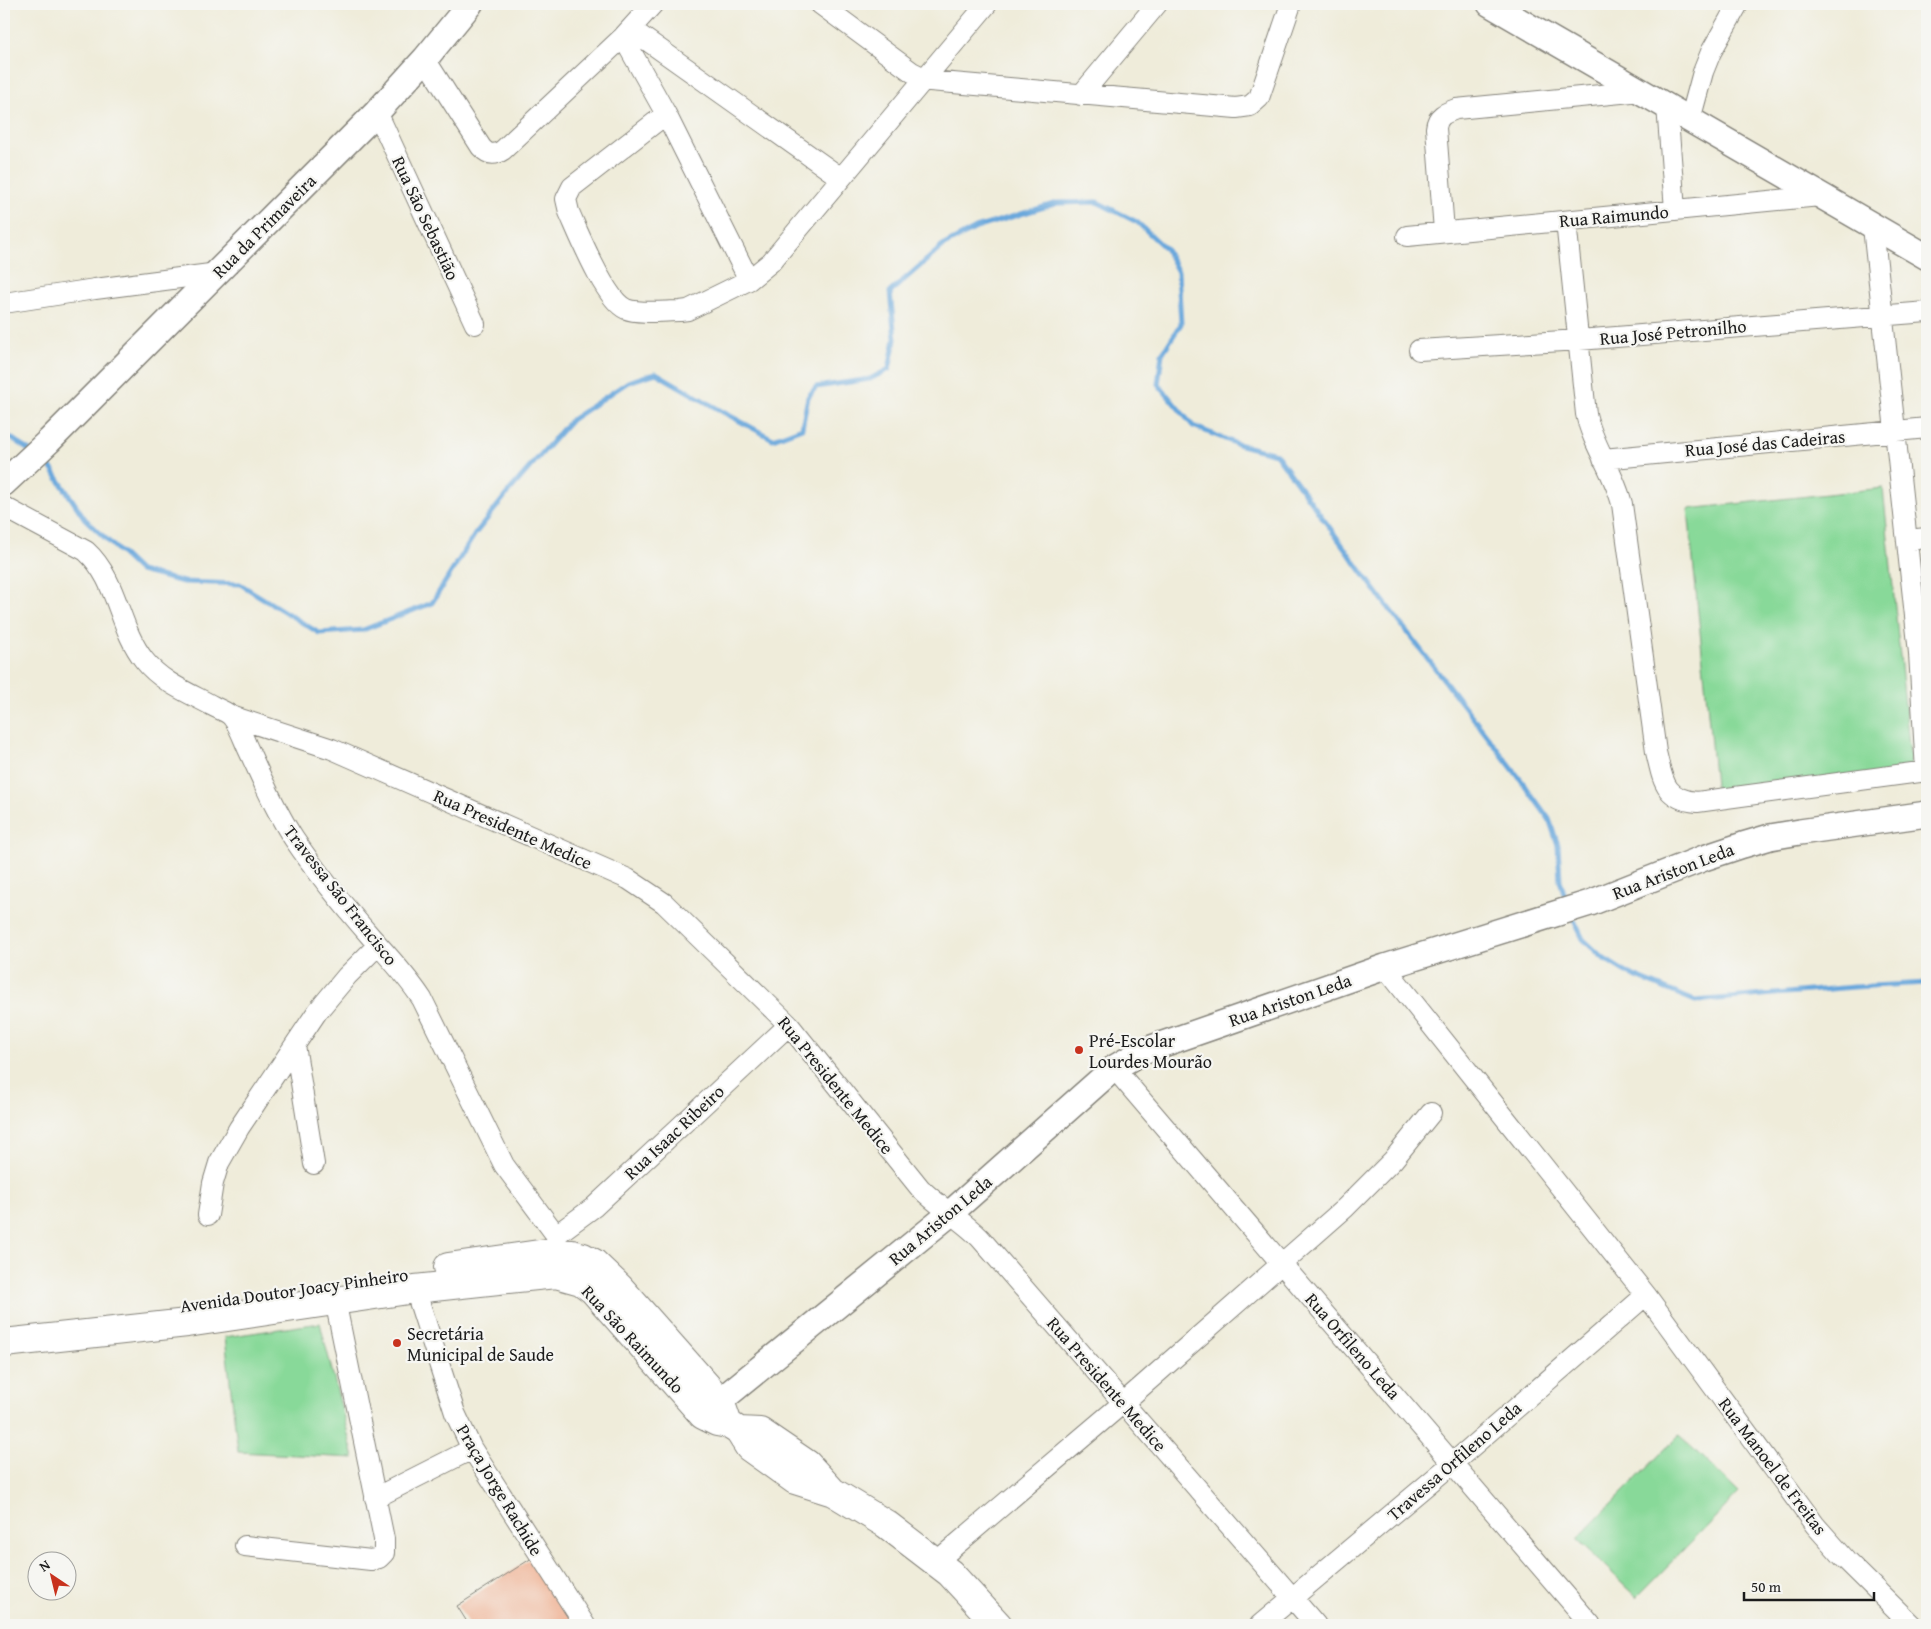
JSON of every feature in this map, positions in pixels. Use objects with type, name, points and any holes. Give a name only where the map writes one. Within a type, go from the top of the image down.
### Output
[{"type":"main road","name":"Avenida Doutor Joacy Pinheiro","points":[[4,1343],[216,1301],[546,1253],[564,1255]]},
{"type":"main road","name":"Avenida Doutor Joacy Pinheiro","points":[[4,1324],[120,1321],[187,1323],[415,1289],[564,1255]]},
{"type":"main road","name":"Rua São Raimundo","points":[[564,1255],[581,1282],[593,1290],[723,1418],[749,1447],[795,1480],[833,1492],[886,1524],[937,1561],[962,1584],[998,1625]]},
{"type":"street","name":"Rua da Primaveira","points":[[4,483],[50,441],[377,112],[425,60],[470,4]]},
{"type":"street","points":[[425,60],[481,147],[488,154],[495,155],[503,150],[627,33],[653,4]]},
{"type":"street","points":[[820,4],[924,79],[939,82],[1236,108],[1250,106],[1262,92],[1291,4]]},
{"type":"street","points":[[666,114],[572,188],[566,199],[569,212],[607,290],[620,305],[633,311],[680,312],[695,307],[761,272],[780,253],[987,4]]},
{"type":"street","points":[[1081,95],[1157,4]]},
{"type":"street","points":[[1490,4],[1927,257]]},
{"type":"street","points":[[1690,120],[1703,72],[1711,52],[1738,4]]},
{"type":"street","points":[[627,33],[749,280]]},
{"type":"street","points":[[627,33],[841,178]]},
{"type":"street","points":[[1444,231],[1436,128],[1440,116],[1456,110],[1642,92]]},
{"type":"street","points":[[1667,106],[1676,210]]},
{"type":"street","name":"Rua São Sebastião","points":[[377,112],[475,324]]},
{"type":"street","name":"Rua Raimundo","points":[[1407,236],[1820,196]]},
{"type":"street","points":[[1566,221],[1586,414],[1594,441],[1614,481],[1622,504],[1656,752],[1664,785],[1679,798],[1696,802],[1926,771],[1923,653],[1906,540],[1873,227]]},
{"type":"street","points":[[4,303],[218,273]]},
{"type":"street","name":"Rua José Petronilho","points":[[1419,350],[1579,340],[1927,312]]},
{"type":"street","name":"Rua José das Cadeiras","points":[[1603,459],[1927,428]]},
{"type":"street","points":[[4,507],[86,550],[107,576],[133,642],[139,654],[148,665],[166,680],[232,716]]},
{"type":"street","points":[[1906,540],[1927,538]]},
{"type":"street","name":"Travessa São Francisco","points":[[232,716],[282,820],[294,839],[309,861],[412,983],[422,998],[504,1165],[564,1255]]},
{"type":"street","name":"Rua Presidente Medice","points":[[232,716],[332,749],[628,879],[664,903],[789,1026],[920,1188],[937,1204],[961,1220],[980,1238],[1316,1625]]},
{"type":"street","name":"Rua Ariston Leda","points":[[723,1418],[1114,1068],[1143,1051],[1385,967],[1544,919],[1704,858],[1770,837],[1927,814]]},
{"type":"street","points":[[208,1215],[213,1182],[228,1146],[329,996],[378,945]]},
{"type":"street","name":"Rua Manoel de Freitas","points":[[1385,967],[1646,1295],[1815,1525],[1846,1560],[1912,1625]]},
{"type":"street","name":"Rua Isaac Ribeiro","points":[[564,1255],[594,1207],[789,1026]]},
{"type":"street","points":[[295,1045],[314,1164]]},
{"type":"street","name":"Rua Orfileno Leda","points":[[1114,1068],[1591,1625]]},
{"type":"street","points":[[937,1561],[1123,1403],[1371,1183],[1393,1160],[1431,1112]]},
{"type":"street","name":"Praça Jorge Rachide","points":[[415,1289],[455,1413],[472,1448],[585,1625]]},
{"type":"street","name":"Travessa Orfileno Leda","points":[[1260,1625],[1453,1463],[1646,1295]]},
{"type":"street","points":[[245,1546],[371,1560],[382,1556],[385,1550],[335,1300]]},
{"type":"street","points":[[375,1498],[472,1448]]},
{"type":"green space","points":[[1883,488],[1912,775],[1716,795],[1688,509]]},
{"type":"green space","points":[[320,1323],[354,1458],[238,1452],[225,1337]]},
{"type":"green space","points":[[1679,1435],[1739,1493],[1637,1597],[1577,1539]]},
{"type":"building","points":[[532,1558],[575,1625],[469,1625],[457,1606]]},
{"type":"waterway","points":[[41,459],[47,462],[85,519],[140,571],[183,582],[240,584],[319,633],[363,630],[432,603],[475,534],[510,490],[571,420],[628,382],[656,373],[773,439],[802,428],[808,397],[816,387],[870,379],[889,369],[895,339],[890,292],[944,245],[976,228],[1057,203],[1097,202],[1137,222],[1165,248],[1178,272],[1181,324],[1162,354],[1158,384],[1193,426],[1237,444],[1276,454],[1381,598],[1549,819],[1558,845],[1560,880],[1567,903]]},
{"type":"waterway","points":[[4,433],[30,451]]},
{"type":"waterway","points":[[1572,916],[1583,939],[1603,958],[1627,973],[1695,1001],[1853,987],[1927,983]]},
{"type":"place","name":"Pré-Escolar Lourdes Mourão","points":[[1079,1050]]},
{"type":"place","name":"Secretária Municipal de Saude","points":[[397,1343]]}]
